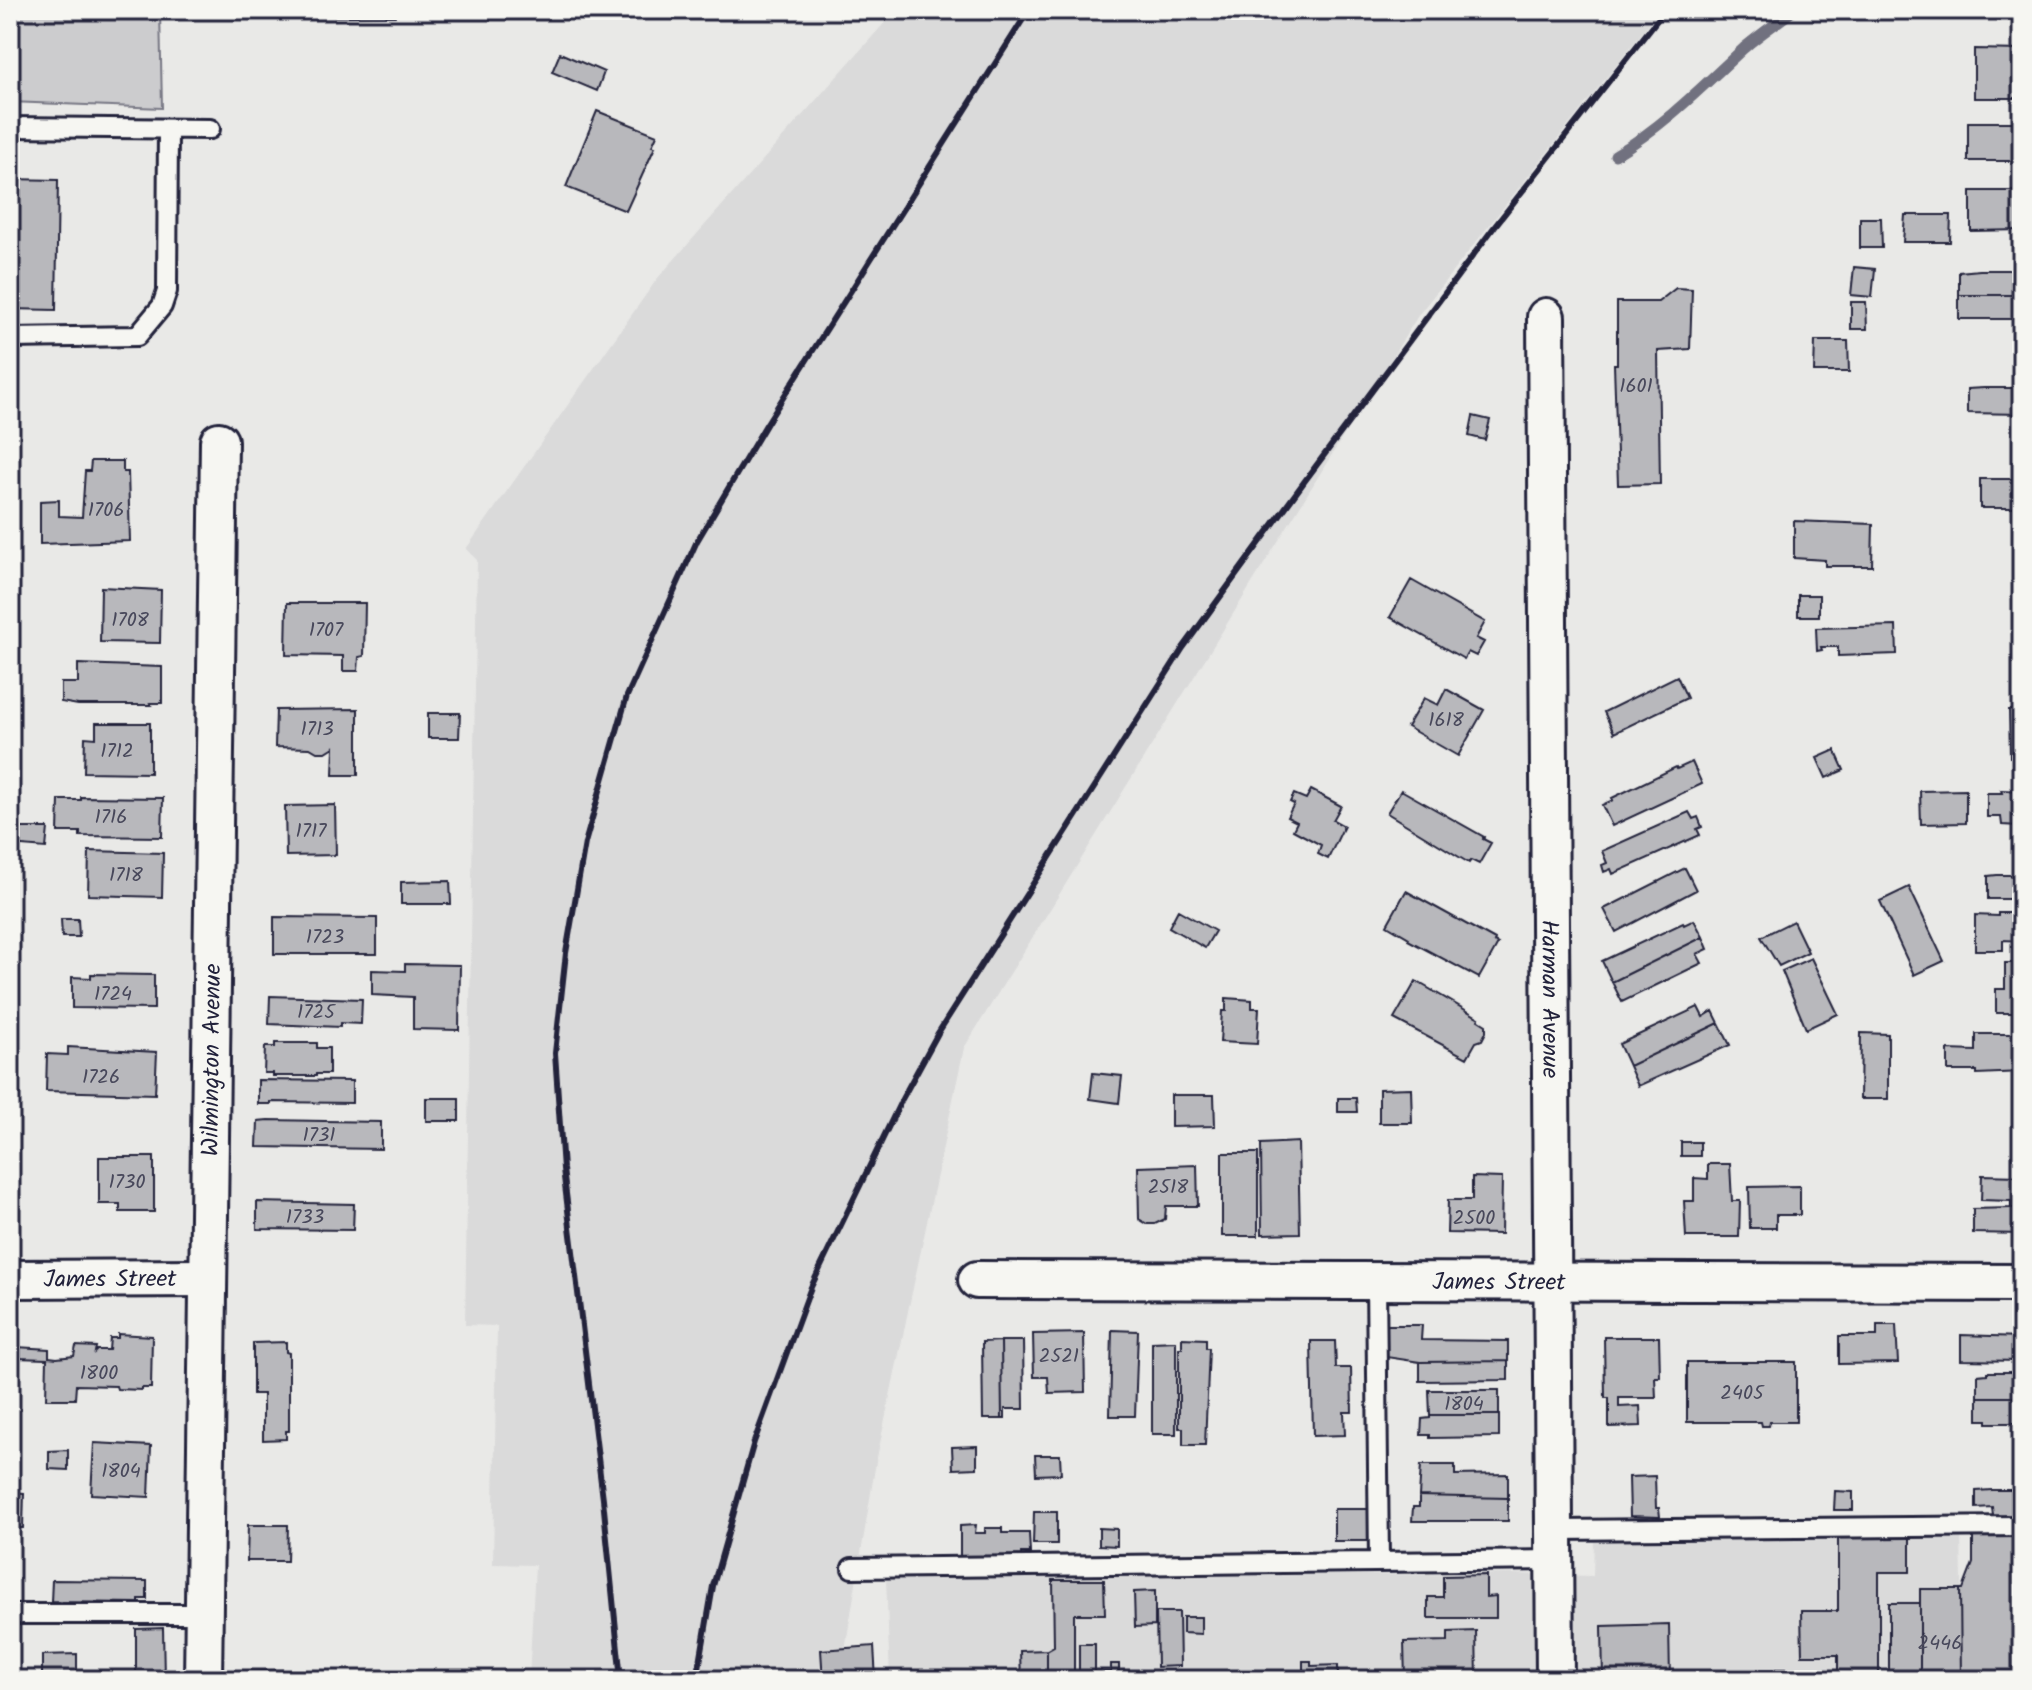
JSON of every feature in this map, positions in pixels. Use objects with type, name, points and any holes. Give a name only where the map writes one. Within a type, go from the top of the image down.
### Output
[{"type":"street","name":"Harman Avenue","points":[[1546,317],[1555,1680]]},
{"type":"street","name":"Wilmington Avenue","points":[[203,1680],[219,441]]},
{"type":"street","name":"James Street","points":[[10,1279],[208,1278]]},
{"type":"street","name":"James Street","points":[[977,1280],[2022,1283]]},
{"type":"lane","points":[[10,127],[210,129]]},
{"type":"lane","points":[[10,338],[137,336],[162,306],[167,291],[168,129]]},
{"type":"lane","points":[[1376,1281],[1379,1561]]},
{"type":"lane","points":[[852,1568],[1379,1561],[1554,1545],[2022,1526]]},
{"type":"lane","points":[[10,1614],[204,1614]]},
{"type":"shaded area","points":[[10,10],[160,10],[162,108],[10,102]]},
{"type":"shaded area","points":[[896,10],[1660,10],[1419,314],[964,1048],[876,1462],[840,1680],[529,1680],[535,1565],[493,1564],[497,1326],[465,1325],[477,560],[466,549],[657,279]]},
{"type":"shaded area","points":[[1961,1532],[1964,1680],[890,1680],[886,1577],[1593,1576],[1594,1539]]},
{"type":"building","points":[[244,10],[395,10],[395,16],[244,17]]},
{"type":"building","points":[[1974,49],[2022,50],[2022,98],[1974,98]]},
{"type":"building","points":[[560,53],[604,72],[597,91],[552,72]]},
{"type":"building","points":[[597,111],[657,135],[652,146],[655,147],[626,211],[566,187]]},
{"type":"building","points":[[1968,122],[2022,122],[2022,161],[1968,161]]},
{"type":"building","points":[[10,179],[58,180],[56,310],[10,309]]},
{"type":"building","points":[[1971,191],[2022,191],[2022,230],[1971,231]]},
{"type":"building","points":[[1905,215],[1951,215],[1950,242],[1903,242]]},
{"type":"building","points":[[1860,218],[1881,218],[1882,248],[1860,248]]},
{"type":"building","points":[[1854,267],[1875,269],[1872,297],[1851,295]]},
{"type":"building","points":[[2022,270],[2022,295],[1959,295],[1959,272]]},
{"type":"building","points":[[1676,288],[1692,289],[1690,349],[1658,351],[1660,484],[1618,485],[1614,364],[1617,364],[1617,302],[1658,302]]},
{"type":"building","points":[[1959,295],[2022,295],[2022,319],[1959,319]]},
{"type":"building","points":[[1851,302],[1866,302],[1867,329],[1851,329]]},
{"type":"building","points":[[1815,341],[1848,341],[1849,372],[1814,372]]},
{"type":"building","points":[[2022,388],[2022,414],[1967,413],[1967,389]]},
{"type":"building","points":[[1473,416],[1490,420],[1485,440],[1469,436]]},
{"type":"building","points":[[91,461],[123,461],[123,472],[128,472],[130,541],[40,544],[40,501],[59,500],[59,516],[82,517],[85,471],[90,471]]},
{"type":"building","points":[[1980,479],[2022,479],[2022,508],[1980,508]]},
{"type":"building","points":[[1794,521],[1873,524],[1872,566],[1825,566],[1825,560],[1794,558]]},
{"type":"building","points":[[1411,580],[1485,622],[1476,638],[1484,642],[1476,656],[1468,652],[1464,659],[1390,617]]},
{"type":"building","points":[[101,587],[161,590],[160,643],[100,642]]},
{"type":"building","points":[[1798,595],[1819,595],[1819,616],[1798,616]]},
{"type":"building","points":[[287,603],[365,603],[364,656],[359,657],[358,671],[343,671],[343,656],[286,655]]},
{"type":"building","points":[[1896,626],[1897,654],[1838,656],[1838,647],[1821,647],[1822,650],[1817,651],[1816,628]]},
{"type":"building","points":[[78,664],[162,667],[162,703],[78,705],[61,702],[61,683],[78,683]]},
{"type":"building","points":[[1677,676],[1687,698],[1614,733],[1604,712]]},
{"type":"building","points":[[1446,689],[1484,710],[1458,756],[1407,727],[1424,698],[1438,705]]},
{"type":"building","points":[[358,709],[358,775],[333,775],[334,747],[326,752],[317,752],[310,748],[275,747],[276,710]]},
{"type":"building","points":[[2009,710],[2022,710],[2022,757],[2010,757]]},
{"type":"building","points":[[428,713],[460,713],[459,738],[428,738]]},
{"type":"building","points":[[96,723],[150,723],[150,773],[84,772],[85,737],[96,738]]},
{"type":"building","points":[[1835,750],[1844,770],[1826,778],[1817,758]]},
{"type":"building","points":[[1692,762],[1702,784],[1612,826],[1602,805]]},
{"type":"building","points":[[1311,790],[1341,806],[1333,820],[1344,826],[1328,859],[1318,854],[1321,845],[1293,830],[1297,822],[1287,817],[1294,804],[1290,802],[1294,794],[1306,799]]},
{"type":"building","points":[[1401,790],[1491,843],[1479,864],[1471,860],[1469,863],[1387,813]]},
{"type":"building","points":[[1966,790],[1966,823],[1921,824],[1920,791]]},
{"type":"building","points":[[2001,790],[2022,791],[2022,822],[2019,826],[2002,825],[2001,817],[1987,817],[1987,793],[2002,793]]},
{"type":"building","points":[[81,797],[163,798],[162,837],[80,836],[80,832],[58,832],[59,800],[81,800]]},
{"type":"building","points":[[335,805],[336,855],[286,856],[285,806]]},
{"type":"building","points":[[1689,812],[1693,819],[1698,817],[1702,827],[1697,829],[1700,835],[1613,874],[1611,869],[1604,872],[1602,865],[1607,863],[1602,851]]},
{"type":"building","points":[[10,828],[48,828],[46,848],[10,845]]},
{"type":"building","points":[[89,851],[163,853],[162,897],[88,895]]},
{"type":"building","points":[[1685,868],[1696,890],[1616,932],[1604,909]]},
{"type":"building","points":[[2022,875],[2022,899],[1988,899],[1988,876]]},
{"type":"building","points":[[450,881],[451,904],[401,904],[401,882]]},
{"type":"building","points":[[1909,887],[1944,961],[1914,975],[1880,901]]},
{"type":"building","points":[[1406,891],[1495,940],[1498,944],[1479,978],[1408,940],[1387,925]]},
{"type":"building","points":[[1178,910],[1215,931],[1205,948],[1169,927]]},
{"type":"building","points":[[1998,913],[2022,913],[2022,941],[2003,940],[2003,950],[1975,950],[1975,915],[1998,916]]},
{"type":"building","points":[[274,917],[377,918],[377,954],[274,954]]},
{"type":"building","points":[[61,919],[78,919],[79,937],[62,937]]},
{"type":"building","points":[[1694,920],[1703,937],[1612,982],[1602,961]]},
{"type":"building","points":[[1793,921],[1808,952],[1779,966],[1761,937]]},
{"type":"building","points":[[1703,937],[1708,949],[1697,954],[1702,963],[1622,1002],[1612,982]]},
{"type":"building","points":[[1811,958],[1838,1014],[1806,1029],[1782,971]]},
{"type":"building","points":[[2005,963],[2022,963],[2022,1013],[1996,1013],[1996,989],[2005,989]]},
{"type":"building","points":[[405,964],[460,965],[459,1030],[413,1029],[413,997],[372,995],[372,970],[405,971]]},
{"type":"building","points":[[91,974],[154,975],[154,1009],[72,1008],[72,977],[91,978]]},
{"type":"building","points":[[1416,981],[1486,1025],[1482,1040],[1476,1042],[1467,1058],[1394,1019]]},
{"type":"building","points":[[270,996],[362,999],[361,1024],[340,1023],[340,1027],[269,1024]]},
{"type":"building","points":[[1226,998],[1252,1000],[1252,1008],[1259,1008],[1257,1044],[1220,1042]]},
{"type":"building","points":[[1698,1007],[1703,1017],[1713,1011],[1719,1023],[1629,1066],[1619,1044]]},
{"type":"building","points":[[1719,1023],[1730,1045],[1638,1086],[1629,1066]]},
{"type":"building","points":[[1861,1033],[1888,1034],[1888,1099],[1860,1099]]},
{"type":"building","points":[[1976,1034],[2022,1034],[2022,1072],[1977,1074],[1977,1071],[1948,1071],[1948,1050],[1976,1051]]},
{"type":"building","points":[[275,1043],[317,1043],[317,1048],[329,1048],[329,1074],[273,1076],[273,1073],[264,1073],[265,1047],[275,1047]]},
{"type":"building","points":[[68,1047],[157,1052],[155,1094],[46,1091],[47,1054],[68,1055]]},
{"type":"building","points":[[1093,1073],[1122,1076],[1119,1103],[1090,1099]]},
{"type":"building","points":[[258,1080],[352,1081],[352,1103],[258,1104]]},
{"type":"building","points":[[1411,1088],[1412,1123],[1379,1123],[1379,1089]]},
{"type":"building","points":[[1171,1095],[1214,1095],[1215,1126],[1171,1127]]},
{"type":"building","points":[[426,1098],[459,1098],[459,1121],[426,1121]]},
{"type":"building","points":[[1338,1098],[1356,1098],[1357,1112],[1338,1112]]},
{"type":"building","points":[[258,1121],[381,1122],[381,1149],[257,1147]]},
{"type":"building","points":[[1298,1142],[1300,1233],[1262,1234],[1261,1144]]},
{"type":"building","points":[[1681,1142],[1700,1142],[1700,1156],[1681,1156]]},
{"type":"building","points":[[1222,1153],[1258,1153],[1258,1236],[1222,1236]]},
{"type":"building","points":[[99,1157],[154,1157],[154,1212],[120,1212],[120,1204],[99,1204]]},
{"type":"building","points":[[1708,1164],[1730,1164],[1732,1201],[1740,1201],[1739,1237],[1686,1237],[1684,1201],[1694,1201],[1694,1178],[1708,1179]]},
{"type":"building","points":[[1197,1165],[1198,1206],[1166,1206],[1165,1219],[1155,1224],[1139,1219],[1138,1167]]},
{"type":"building","points":[[1982,1175],[2019,1176],[2022,1182],[2022,1208],[2011,1208],[2011,1201],[1981,1200]]},
{"type":"building","points":[[1472,1177],[1502,1178],[1501,1234],[1447,1233],[1448,1200],[1472,1200]]},
{"type":"building","points":[[1800,1186],[1800,1215],[1776,1215],[1776,1228],[1750,1228],[1749,1187]]},
{"type":"building","points":[[257,1202],[354,1204],[353,1230],[257,1229]]},
{"type":"building","points":[[2022,1208],[2022,1234],[1973,1233],[1973,1209]]},
{"type":"building","points":[[1386,1325],[1422,1325],[1421,1340],[1508,1341],[1508,1361],[1420,1362],[1386,1357]]},
{"type":"building","points":[[1877,1325],[1896,1325],[1898,1363],[1839,1364],[1839,1336],[1877,1336]]},
{"type":"building","points":[[1112,1330],[1138,1331],[1135,1416],[1110,1416]]},
{"type":"building","points":[[1084,1333],[1085,1392],[1049,1393],[1048,1377],[1034,1377],[1033,1334]]},
{"type":"building","points":[[118,1334],[152,1336],[151,1388],[76,1385],[75,1399],[46,1399],[47,1359],[16,1358],[17,1347],[49,1349],[49,1357],[57,1358],[74,1356],[76,1346],[96,1347],[95,1352],[109,1350],[110,1338],[118,1338]]},
{"type":"building","points":[[1961,1335],[2022,1337],[2022,1361],[1961,1360]]},
{"type":"building","points":[[1604,1337],[1659,1337],[1660,1377],[1655,1377],[1656,1398],[1619,1398],[1619,1407],[1640,1406],[1641,1426],[1609,1427]]},
{"type":"building","points":[[1182,1338],[1206,1339],[1206,1348],[1209,1348],[1205,1445],[1183,1445],[1183,1428],[1179,1428],[1179,1348],[1182,1348]]},
{"type":"building","points":[[1001,1341],[1023,1341],[1024,1409],[1005,1409],[1005,1419],[1002,1419]]},
{"type":"building","points":[[1001,1341],[1002,1419],[983,1419],[982,1342]]},
{"type":"building","points":[[1176,1341],[1176,1434],[1152,1434],[1152,1342]]},
{"type":"building","points":[[1311,1341],[1335,1341],[1336,1368],[1351,1368],[1352,1412],[1344,1412],[1345,1435],[1313,1436]]},
{"type":"building","points":[[286,1342],[286,1352],[289,1353],[289,1431],[286,1431],[286,1439],[263,1440],[263,1394],[253,1394],[253,1343]]},
{"type":"building","points":[[1508,1361],[1508,1380],[1420,1381],[1420,1362]]},
{"type":"building","points":[[1687,1362],[1796,1362],[1796,1422],[1770,1422],[1769,1426],[1762,1426],[1761,1422],[1687,1422]]},
{"type":"building","points":[[2022,1372],[2022,1397],[1978,1397],[1978,1375]]},
{"type":"building","points":[[1429,1390],[1499,1390],[1499,1415],[1430,1415]]},
{"type":"building","points":[[1978,1397],[2022,1397],[2022,1423],[1978,1420]]},
{"type":"building","points":[[1430,1415],[1499,1415],[1499,1437],[1430,1438],[1430,1435],[1421,1435],[1422,1419],[1430,1418]]},
{"type":"building","points":[[94,1443],[151,1446],[149,1497],[91,1494]]},
{"type":"building","points":[[977,1446],[977,1468],[953,1469],[952,1447]]},
{"type":"building","points":[[68,1450],[68,1470],[49,1469],[49,1451]]},
{"type":"building","points":[[1035,1455],[1060,1455],[1061,1474],[1036,1475]]},
{"type":"building","points":[[1421,1465],[1455,1465],[1455,1475],[1508,1474],[1508,1498],[1419,1496]]},
{"type":"building","points":[[1655,1476],[1656,1508],[1659,1508],[1660,1517],[1630,1516],[1629,1477]]},
{"type":"building","points":[[2022,1490],[2022,1516],[1993,1516],[1992,1507],[1976,1508],[1976,1491]]},
{"type":"building","points":[[1835,1491],[1853,1492],[1853,1510],[1834,1510]]},
{"type":"building","points":[[10,1492],[24,1493],[23,1528],[10,1528]]},
{"type":"building","points":[[1419,1496],[1508,1498],[1508,1521],[1412,1521],[1413,1507],[1419,1507]]},
{"type":"building","points":[[1334,1509],[1368,1509],[1368,1541],[1334,1541]]},
{"type":"building","points":[[1034,1512],[1057,1512],[1057,1544],[1033,1544]]},
{"type":"building","points":[[248,1525],[288,1525],[287,1561],[247,1561]]},
{"type":"building","points":[[976,1525],[975,1533],[985,1533],[985,1528],[1002,1528],[1002,1533],[1029,1533],[1030,1553],[1021,1553],[1021,1556],[960,1557],[960,1526]]},
{"type":"building","points":[[1099,1528],[1117,1529],[1117,1546],[1099,1545]]},
{"type":"building","points":[[2022,1536],[2022,1680],[1961,1680],[1960,1589],[1963,1589],[1973,1563],[1973,1537]]},
{"type":"building","points":[[1838,1537],[1910,1537],[1910,1572],[1879,1572],[1879,1680],[1838,1680],[1838,1655],[1802,1655],[1801,1611],[1838,1611]]},
{"type":"building","points":[[1486,1575],[1486,1597],[1496,1596],[1496,1618],[1428,1618],[1428,1597],[1443,1597],[1443,1576]]},
{"type":"building","points":[[52,1580],[147,1581],[147,1599],[139,1599],[139,1603],[51,1602]]},
{"type":"building","points":[[1053,1580],[1104,1580],[1105,1614],[1074,1614],[1074,1680],[1047,1680],[1047,1650],[1054,1646]]},
{"type":"building","points":[[1920,1589],[1960,1589],[1961,1680],[1920,1680]]},
{"type":"building","points":[[1155,1591],[1155,1626],[1135,1627],[1134,1592]]},
{"type":"building","points":[[1889,1603],[1920,1603],[1920,1680],[1889,1680]]},
{"type":"building","points":[[1156,1612],[1179,1612],[1180,1666],[1157,1667]]},
{"type":"building","points":[[1183,1617],[1201,1617],[1201,1634],[1183,1633]]},
{"type":"building","points":[[1669,1624],[1670,1680],[1603,1680],[1602,1626]]},
{"type":"building","points":[[163,1628],[164,1678],[136,1678],[136,1629]]},
{"type":"building","points":[[1476,1631],[1477,1680],[1405,1680],[1404,1642],[1448,1641],[1448,1632]]},
{"type":"building","points":[[1079,1644],[1095,1644],[1095,1672],[1099,1672],[1100,1680],[1079,1680]]},
{"type":"building","points":[[874,1646],[876,1680],[823,1680],[821,1650]]},
{"type":"building","points":[[1047,1650],[1047,1680],[1021,1680],[1020,1651]]},
{"type":"building","points":[[77,1654],[77,1680],[42,1680],[42,1655]]},
{"type":"building","points":[[1303,1661],[1311,1661],[1311,1666],[1338,1665],[1338,1680],[1303,1680]]},
{"type":"building","points":[[1111,1664],[1119,1664],[1119,1672],[1134,1672],[1134,1680],[1100,1680],[1099,1672],[1111,1672]]},
{"type":"building","points":[[1776,1669],[1809,1669],[1809,1680],[1776,1680]]},
{"type":"building","points":[[285,1670],[286,1680],[243,1680],[243,1672]]},
{"type":"waterway","points":[[1615,155],[1667,118],[1744,48],[1794,10]]},
{"type":"railway","points":[[621,1680],[603,1499],[563,1169],[555,1053],[566,953],[585,843],[627,696],[697,541],[767,423],[1029,10]]},
{"type":"railway","points":[[697,1680],[713,1586],[754,1442],[811,1287],[902,1099],[938,1033],[1183,648],[1495,226],[1665,10]]}]
